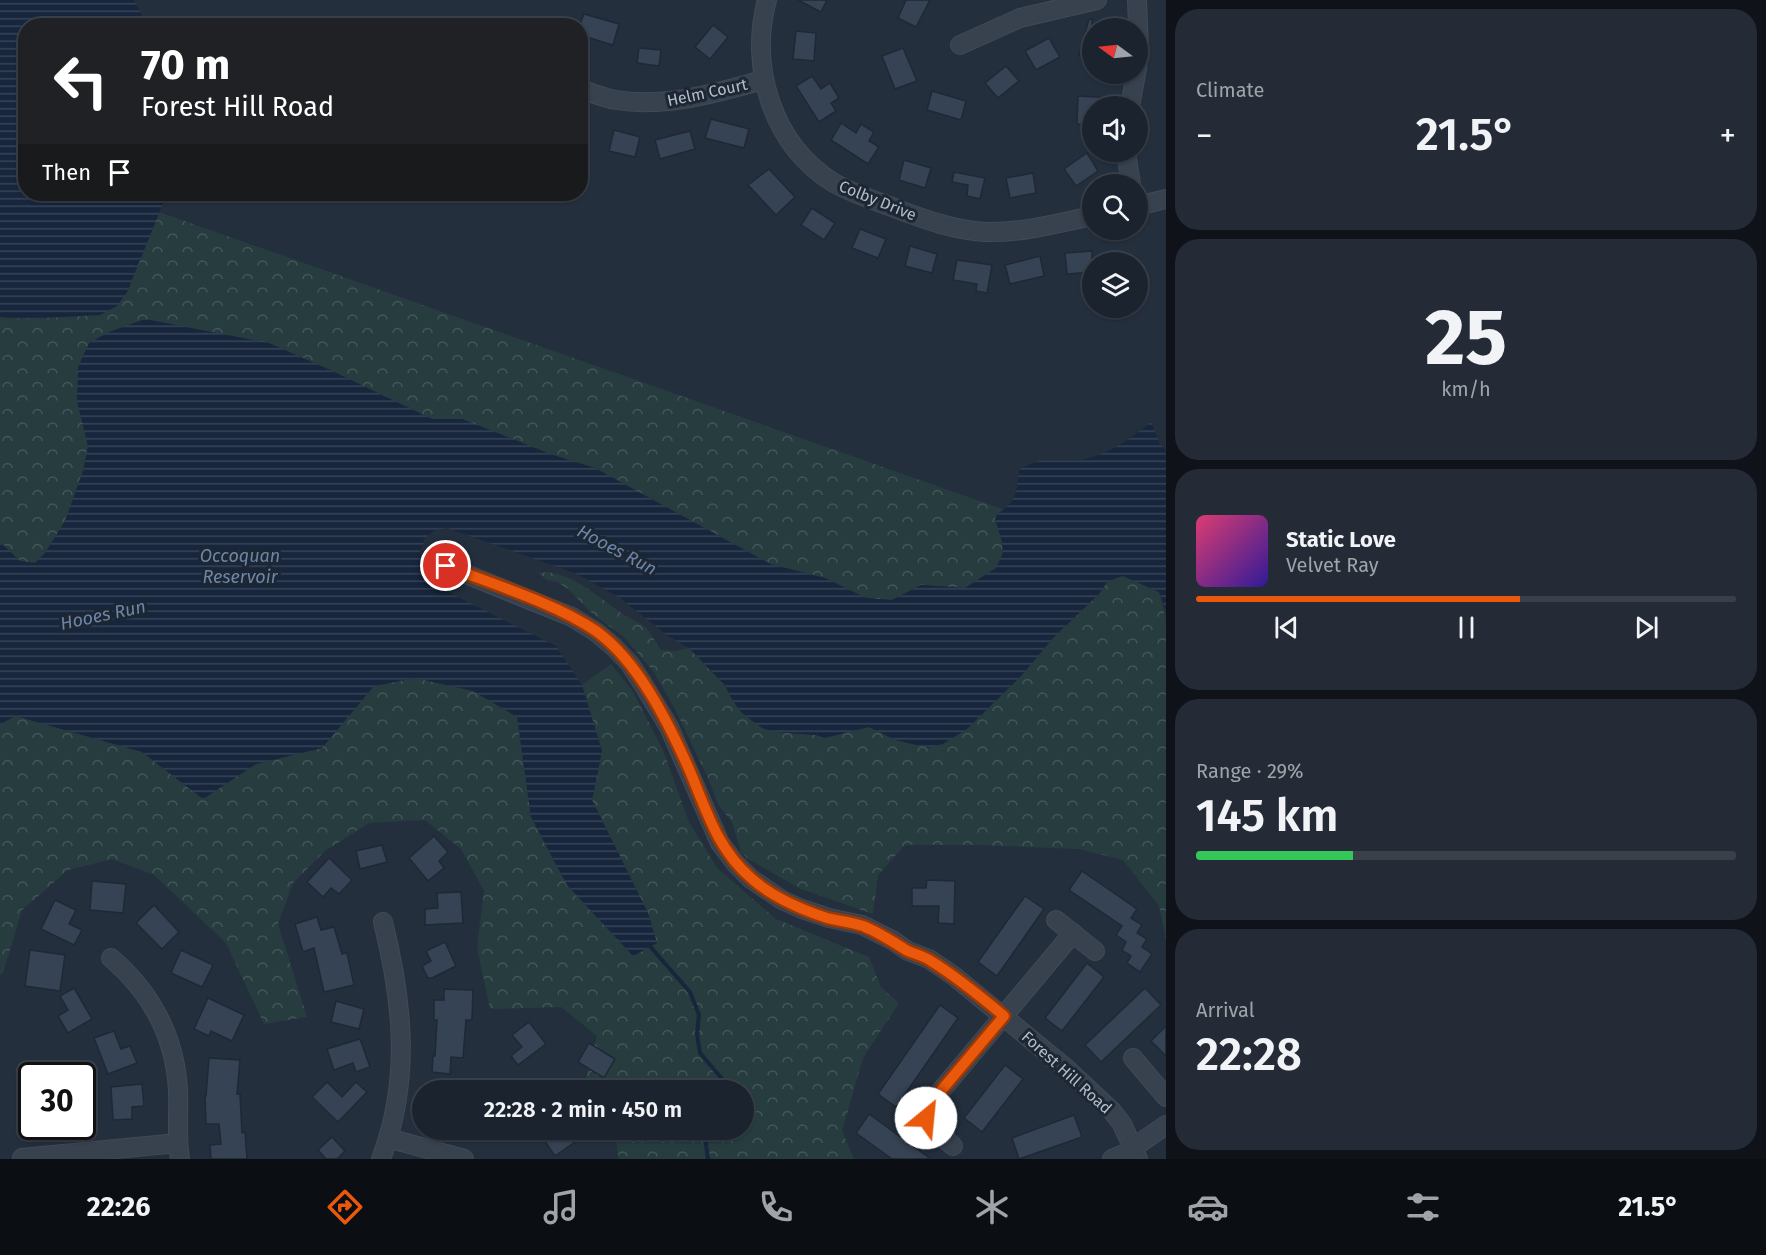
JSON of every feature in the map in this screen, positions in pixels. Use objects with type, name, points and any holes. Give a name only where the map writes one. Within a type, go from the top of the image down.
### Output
[{"type":"street","name":"Colby Drive","points":[[767,0],[760,38],[763,80],[778,120],[799,152],[815,168],[851,192],[932,222],[958,228],[984,232],[1032,230],[1082,218]]},
{"type":"street","points":[[960,45],[1020,18],[1097,0]]},
{"type":"street","points":[[1137,0],[1138,18]]},
{"type":"street","name":"Helm Court","points":[[588,91],[616,100],[648,103],[672,102],[763,80]]},
{"type":"street","points":[[1148,204],[1166,200]]},
{"type":"street","name":"Forest Hill Road","points":[[446,566],[572,617],[614,647],[630,664],[669,727],[720,843],[751,879],[782,900],[802,909],[862,926],[892,940],[908,951],[929,959],[972,989],[1067,1069],[1112,1111],[1122,1124],[1136,1153]]},
{"type":"street","points":[[1056,920],[1095,951]]},
{"type":"street","points":[[381,1159],[388,1138],[399,1077],[401,1034],[394,965],[383,922]]},
{"type":"street","points":[[953,1146],[929,1124],[926,1112],[929,1105],[1073,933]]},
{"type":"street","points":[[22,1158],[179,1151],[178,1092],[171,1046],[152,1003],[138,984],[111,958]]},
{"type":"street","points":[[1133,1058],[1166,1097]]},
{"type":"street","points":[[1112,1159],[1136,1153],[1166,1125]]},
{"type":"street","points":[[388,1138],[464,1159]]},
{"type":"green space","points":[[159,212],[1005,510],[998,513],[995,519],[1003,553],[997,568],[965,588],[921,585],[892,600],[866,598],[825,578],[771,564],[595,468],[553,455],[462,419],[432,419],[328,369],[201,331],[145,319],[84,425],[88,446],[83,471],[65,521],[45,553],[35,563],[20,561],[0,542],[0,317],[26,319],[117,306],[127,292]]},
{"type":"green space","points":[[538,573],[551,573],[575,581],[643,626],[661,650],[674,651],[689,648],[725,686],[742,713],[762,728],[775,732],[816,735],[825,738],[869,727],[876,730],[967,729],[1021,676],[1053,638],[1098,595],[1108,581],[1123,576],[1159,592],[1166,619],[1166,939],[1159,906],[1123,860],[1079,849],[905,845],[878,875],[873,914],[801,889],[748,859],[741,852],[732,822],[719,806],[675,709],[653,671],[624,637],[593,614],[568,589],[557,582],[547,580]]},
{"type":"green space","points":[[611,664],[632,690],[663,750],[689,822],[717,868],[776,919],[869,957],[881,987],[899,1003],[863,1058],[842,1131],[854,1159],[619,1159],[616,1140],[754,1140],[754,1080],[586,1080],[597,1036],[561,1007],[490,1009],[477,947],[484,891],[461,849],[425,820],[369,823],[325,851],[293,883],[278,924],[307,1017],[264,1024],[226,943],[154,875],[112,859],[68,870],[22,910],[3,973],[0,975],[0,724],[16,716],[142,752],[203,799],[256,764],[322,748],[374,686],[415,678],[473,691],[518,717],[531,817],[567,885],[633,956],[657,943],[648,913],[592,800],[602,751],[582,685]]},
{"type":"water","points":[[0,0],[134,0],[143,18],[18,18],[18,201],[164,201],[127,292],[117,306],[100,315],[26,319],[0,317]]},
{"type":"water","name":"Occoquan Reservoir","points":[[145,319],[269,343],[432,419],[462,419],[553,455],[595,468],[770,564],[825,578],[866,598],[892,600],[921,585],[965,588],[996,568],[1003,553],[995,519],[1012,500],[1017,489],[1019,470],[1040,461],[1080,460],[1101,454],[1119,445],[1151,422],[1160,444],[1166,451],[1166,610],[1159,592],[1123,576],[1108,581],[1098,595],[1053,638],[1021,676],[967,729],[943,744],[929,748],[895,740],[869,727],[824,738],[816,735],[774,732],[762,728],[742,713],[725,685],[689,648],[668,636],[620,598],[577,574],[447,528],[435,530],[425,538],[420,552],[422,565],[440,588],[556,646],[582,685],[602,751],[592,800],[648,913],[657,943],[633,956],[567,885],[531,817],[517,717],[473,691],[415,678],[374,686],[322,748],[256,764],[203,799],[142,752],[16,716],[0,724],[0,542],[20,561],[35,563],[45,553],[65,521],[83,471],[88,446],[77,401],[78,367],[89,343],[109,332]]},
{"type":"building","points":[[798,0],[827,0],[821,12]]},
{"type":"building","points":[[906,0],[930,0],[916,27],[898,18]]},
{"type":"building","points":[[584,14],[619,24],[613,45],[588,37],[588,18],[582,18]]},
{"type":"building","points":[[713,25],[728,37],[710,59],[695,47]]},
{"type":"building","points":[[796,31],[816,33],[814,61],[793,59]]},
{"type":"building","points":[[1049,38],[1060,57],[1036,70],[1025,51]]},
{"type":"building","points":[[639,48],[661,50],[659,66],[637,63]]},
{"type":"building","points":[[903,48],[917,81],[895,89],[882,56]]},
{"type":"building","points":[[1006,66],[1019,81],[998,98],[985,83]]},
{"type":"building","points":[[812,76],[821,89],[830,83],[839,98],[831,103],[836,111],[819,122],[796,86]]},
{"type":"building","points":[[932,91],[966,101],[961,120],[927,110]]},
{"type":"building","points":[[1078,96],[1082,96],[1082,124],[1077,124]]},
{"type":"building","points":[[711,119],[749,129],[744,148],[705,138]]},
{"type":"building","points":[[841,123],[856,133],[861,124],[874,132],[869,141],[879,147],[868,164],[831,140]]},
{"type":"building","points":[[614,130],[640,137],[635,157],[609,151]]},
{"type":"building","points":[[690,131],[695,149],[660,159],[655,140]]},
{"type":"building","points":[[1082,156],[1082,162],[1092,162],[1098,171],[1094,174],[1082,174],[1082,182],[1076,186],[1064,169]]},
{"type":"building","points":[[904,160],[931,168],[925,188],[899,180]]},
{"type":"building","points":[[769,169],[795,197],[776,215],[748,185]]},
{"type":"building","points":[[954,172],[985,178],[980,199],[967,196],[968,185],[952,182]]},
{"type":"building","points":[[1033,173],[1036,193],[1010,198],[1006,178]]},
{"type":"building","points":[[812,208],[835,223],[824,240],[801,225]]},
{"type":"building","points":[[860,229],[886,239],[878,258],[852,248]]},
{"type":"building","points":[[910,246],[937,254],[932,273],[905,266]]},
{"type":"building","points":[[1092,251],[1082,252],[1082,273],[1067,274],[1065,253]]},
{"type":"building","points":[[1040,256],[1044,276],[1010,284],[1005,265]]},
{"type":"building","points":[[957,260],[992,265],[987,293],[976,291],[977,284],[953,280]]},
{"type":"building","points":[[434,836],[448,852],[439,861],[444,868],[428,881],[409,858]]},
{"type":"building","points":[[382,845],[387,862],[360,869],[356,851]]},
{"type":"building","points":[[329,858],[352,880],[339,894],[331,888],[323,897],[307,882]]},
{"type":"building","points":[[1082,871],[1137,909],[1131,918],[1142,925],[1137,933],[1147,939],[1142,947],[1152,954],[1140,972],[1127,963],[1131,956],[1122,950],[1126,942],[1116,935],[1122,926],[1069,890]]},
{"type":"building","points":[[927,880],[955,881],[954,924],[938,923],[939,906],[912,906],[912,888],[926,888]]},
{"type":"building","points":[[92,881],[126,884],[123,913],[90,910]]},
{"type":"building","points":[[461,892],[463,923],[425,925],[425,909],[438,908],[437,893]]},
{"type":"building","points":[[1025,896],[1044,909],[997,976],[978,962]]},
{"type":"building","points":[[55,900],[76,910],[69,924],[82,930],[74,945],[41,929]]},
{"type":"building","points":[[154,905],[179,932],[162,949],[136,923]]},
{"type":"building","points":[[317,917],[321,930],[334,927],[342,954],[347,953],[354,985],[324,992],[314,948],[303,952],[295,924]]},
{"type":"building","points":[[445,942],[456,966],[428,978],[422,966],[431,961],[426,951]]},
{"type":"building","points":[[30,950],[65,955],[60,991],[25,986]]},
{"type":"building","points":[[181,950],[213,965],[202,987],[171,973]]},
{"type":"building","points":[[1087,963],[1104,977],[1062,1031],[1045,1018]]},
{"type":"building","points":[[74,988],[92,1019],[68,1033],[58,1016],[68,1010],[60,996]]},
{"type":"building","points":[[1145,988],[1161,1005],[1101,1062],[1085,1045]]},
{"type":"building","points":[[444,989],[473,990],[472,1020],[466,1020],[463,1058],[451,1057],[450,1074],[432,1072],[437,1020],[434,1020],[434,1000],[444,1000]]},
{"type":"building","points":[[208,998],[244,1015],[232,1041],[211,1031],[209,1036],[194,1029]]},
{"type":"building","points":[[336,1001],[364,1009],[359,1029],[331,1022]]},
{"type":"building","points":[[940,1005],[958,1018],[896,1107],[878,1094]]},
{"type":"building","points":[[529,1022],[546,1044],[518,1065],[511,1056],[522,1047],[512,1035]]},
{"type":"building","points":[[1166,1026],[1166,1056],[1151,1041]]},
{"type":"building","points":[[114,1031],[121,1049],[130,1046],[137,1063],[108,1074],[94,1038]]},
{"type":"building","points":[[360,1039],[370,1067],[356,1072],[353,1063],[334,1070],[327,1049]]},
{"type":"building","points":[[589,1043],[615,1059],[604,1078],[578,1062]]},
{"type":"building","points":[[209,1058],[240,1060],[237,1094],[240,1094],[242,1133],[245,1132],[247,1159],[211,1159],[210,1145],[221,1144],[219,1124],[206,1124],[205,1096]]},
{"type":"building","points":[[1005,1065],[1023,1079],[982,1132],[964,1118]]},
{"type":"building","points":[[327,1082],[342,1097],[356,1082],[367,1092],[338,1122],[312,1097]]},
{"type":"building","points":[[142,1084],[144,1106],[132,1107],[132,1119],[113,1120],[111,1087]]},
{"type":"building","points":[[869,1114],[931,1159],[892,1159],[856,1133]]},
{"type":"building","points":[[1074,1115],[1082,1137],[1019,1159],[1012,1138]]},
{"type":"building","points":[[332,1137],[345,1151],[337,1159],[326,1159],[318,1150]]},
{"type":"building","points":[[544,1140],[578,1140],[555,1156]]},
{"type":"waterway","points":[[648,944],[690,992],[699,1015],[697,1034],[700,1053],[723,1080]]},
{"type":"waterway","points":[[705,1140],[708,1159]]},
{"type":"route","points":[[446,566],[572,617],[614,647],[630,664],[669,727],[720,843],[751,879],[782,900],[802,909],[862,926],[892,940],[908,951],[929,959],[972,989],[1004,1016],[929,1105],[926,1118]]},
{"type":"water label","name":"Hooes Run","points":[[617,550]]},
{"type":"water label","name":"Hooes Run","points":[[103,615]]}]
